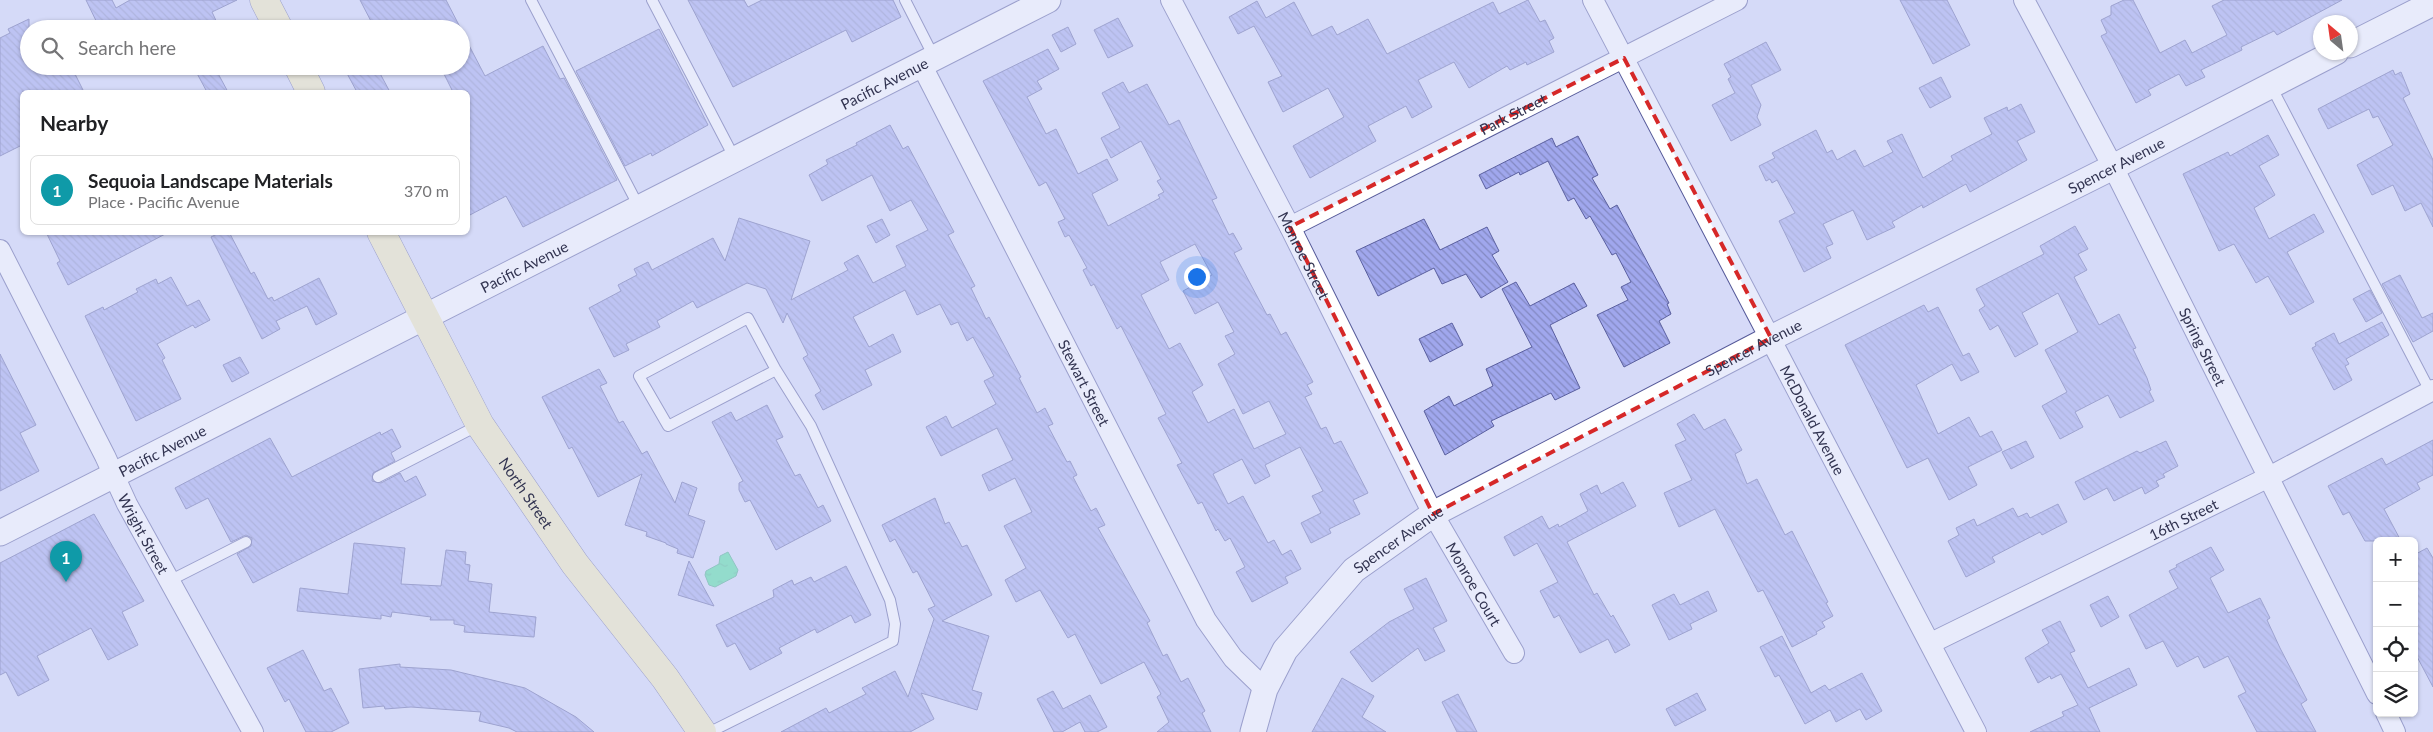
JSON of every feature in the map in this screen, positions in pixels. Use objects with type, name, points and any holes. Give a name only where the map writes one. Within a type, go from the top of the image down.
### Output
[{"type":"main road","points":[[264,0],[274,20]]},
{"type":"main road","points":[[302,75],[310,90]]},
{"type":"main road","name":"North Street","points":[[383,235],[480,425],[575,564],[665,678],[702,732]]},
{"type":"street","name":"Pacific Avenue","points":[[0,533],[1048,0]]},
{"type":"street","name":"Monroe Street","points":[[1171,0],[1290,227],[1432,514]]},
{"type":"street","name":"McDonald Avenue","points":[[1593,0],[1976,732]]},
{"type":"street","name":"Park Street","points":[[1290,227],[1737,0]]},
{"type":"street","name":"Spring Street","points":[[2024,0],[2113,167],[2373,686]]},
{"type":"street","points":[[2358,41],[2433,3]]},
{"type":"street","name":"Spencer Avenue","points":[[1253,732],[1265,689],[1285,650],[1354,570],[1432,514],[1771,338],[2113,167],[2321,60]]},
{"type":"street","name":"Stewart Street","points":[[928,61],[1206,620],[1232,658],[1265,689]]},
{"type":"street","name":"Wright Street","points":[[0,250],[127,504],[253,732]]},
{"type":"street","name":"16th Street","points":[[1931,643],[2269,477],[2432,393]]},
{"type":"street","name":"Monroe Court","points":[[1432,514],[1514,653]]},
{"type":"street","points":[[2388,717],[2395,732]]},
{"type":"lane","points":[[531,0],[639,207]]},
{"type":"lane","points":[[652,0],[735,159]]},
{"type":"lane","points":[[905,0],[928,61]]},
{"type":"lane","points":[[2271,86],[2432,393]]},
{"type":"lane","points":[[710,732],[893,641],[895,624],[890,600],[811,426],[776,370],[748,318],[639,376],[668,426],[776,370]]},
{"type":"lane","points":[[378,477],[480,425]]},
{"type":"lane","points":[[169,581],[246,542]]},
{"type":"highlighted area","points":[[1624,58],[1771,338],[1433,514],[1290,227]]},
{"type":"water","points":[[728,552],[738,570],[736,576],[715,587],[709,585],[705,575],[706,571],[719,564],[720,556]]},
{"type":"building","points":[[86,0],[112,0],[116,8],[130,0],[237,0],[212,12],[216,20],[96,20]]},
{"type":"building","points":[[360,0],[446,0],[456,20],[370,20]]},
{"type":"building","points":[[688,0],[744,0],[748,7],[762,0],[893,0],[901,17],[852,42],[846,30],[733,87]]},
{"type":"building","points":[[1528,0],[1540,22],[1545,20],[1554,38],[1549,41],[1554,52],[1527,65],[1526,62],[1510,70],[1507,66],[1469,88],[1454,62],[1418,80],[1432,107],[1412,118],[1406,106],[1368,126],[1376,141],[1310,178],[1293,146],[1344,117],[1328,88],[1283,112],[1268,82],[1282,76],[1254,26],[1238,34],[1229,17],[1257,1],[1266,18],[1294,2],[1312,36],[1332,26],[1337,35],[1368,19],[1387,54],[1493,2],[1499,14]]},
{"type":"building","points":[[1900,0],[1947,0],[1970,45],[1933,64]]},
{"type":"building","points":[[2124,0],[2133,0],[2160,53],[2185,40],[2192,53],[2227,35],[2212,6],[2224,0],[2342,0],[2277,35],[2274,31],[2241,47],[2242,50],[2201,70],[2205,77],[2186,86],[2179,74],[2148,90],[2151,95],[2136,103],[2101,36],[2107,33],[2101,20],[2111,15],[2111,6]]},
{"type":"building","points":[[1118,18],[1133,46],[1108,58],[1094,30]]},
{"type":"building","points":[[20,23],[20,75],[76,75],[83,90],[20,90],[20,146],[0,156],[0,38],[10,33],[8,29]]},
{"type":"building","points":[[1068,27],[1076,44],[1061,52],[1052,35]]},
{"type":"building","points":[[659,29],[708,125],[652,156],[651,153],[625,166],[576,71]]},
{"type":"building","points":[[1766,42],[1781,70],[1751,85],[1761,105],[1757,117],[1761,125],[1731,141],[1712,105],[1735,93],[1728,79],[1731,77],[1724,64]]},
{"type":"building","points":[[543,46],[560,79],[564,78],[617,180],[523,227],[506,196],[470,215],[470,90],[452,90],[444,75],[470,75],[470,47],[485,76]]},
{"type":"building","points":[[1048,49],[1059,69],[1037,81],[1042,89],[1027,97],[1046,134],[1056,129],[1078,174],[1107,159],[1118,180],[1092,194],[1108,226],[1160,198],[1158,195],[1164,192],[1157,181],[1161,179],[1141,141],[1111,158],[1101,138],[1120,128],[1102,93],[1123,82],[1129,93],[1147,84],[1169,125],[1179,120],[1217,198],[1212,200],[1229,235],[1233,233],[1242,249],[1234,253],[1267,315],[1270,314],[1281,335],[1286,332],[1313,382],[1307,385],[1312,394],[1305,397],[1321,429],[1326,427],[1334,444],[1341,441],[1368,493],[1353,500],[1360,514],[1329,529],[1331,533],[1311,543],[1301,523],[1321,513],[1312,496],[1323,491],[1300,447],[1265,465],[1270,476],[1255,484],[1242,459],[1213,474],[1228,504],[1243,496],[1268,543],[1274,540],[1282,555],[1291,550],[1301,569],[1285,577],[1288,583],[1252,602],[1236,572],[1245,567],[1230,538],[1225,541],[1218,529],[1216,531],[1202,502],[1198,504],[1177,465],[1182,463],[1158,418],[1166,414],[1121,326],[1117,329],[1094,284],[1091,286],[1083,270],[1087,268],[1069,235],[1065,237],[1058,222],[1065,219],[1046,182],[1039,186],[983,81]],"holes":[[[1195,244],[1212,275],[1183,291],[1195,314],[1218,302],[1234,332],[1225,336],[1235,354],[1218,364],[1243,414],[1269,401],[1286,434],[1254,449],[1234,409],[1208,423],[1192,392],[1203,385],[1180,343],[1169,349],[1141,295],[1169,280],[1160,262]]]},
{"type":"building","points":[[2393,70],[2395,75],[2401,72],[2410,94],[2403,98],[2433,160],[2433,227],[2421,203],[2405,211],[2393,185],[2372,195],[2357,165],[2393,145],[2378,116],[2373,118],[2369,109],[2328,129],[2318,109]]},
{"type":"building","points":[[198,75],[219,75],[227,90],[206,90]]},
{"type":"building","points":[[348,75],[381,75],[389,90],[356,90]]},
{"type":"building","points":[[1941,77],[1951,97],[1930,108],[1919,88]]},
{"type":"building","points":[[2021,104],[2035,132],[2017,141],[2027,160],[1970,192],[1966,184],[1923,208],[1922,205],[1892,222],[1895,227],[1867,240],[1853,210],[1823,224],[1833,244],[1826,247],[1831,258],[1804,272],[1779,221],[1795,213],[1777,180],[1772,183],[1770,179],[1766,181],[1759,166],[1775,158],[1772,153],[1816,130],[1827,153],[1832,150],[1837,160],[1855,150],[1864,167],[1893,152],[1887,141],[1902,134],[1923,178],[1953,160],[1951,156],[1992,134],[1984,118],[2007,107],[2008,111]]},
{"type":"building","points":[[890,125],[903,149],[908,146],[954,232],[948,235],[975,286],[971,288],[986,319],[989,317],[1021,377],[1019,378],[1037,413],[1045,408],[1053,424],[1048,426],[1067,462],[1070,461],[1077,475],[1073,477],[1091,511],[1096,508],[1105,525],[1098,528],[1150,621],[1147,623],[1163,656],[1167,654],[1181,682],[1188,678],[1205,711],[1202,713],[1211,732],[1157,732],[1169,722],[1157,697],[1161,694],[1144,662],[1101,684],[1075,634],[1068,638],[1040,590],[1016,602],[1005,580],[1026,568],[1004,526],[1032,512],[1015,478],[989,491],[982,475],[1013,460],[997,428],[941,456],[926,427],[946,416],[952,428],[996,404],[984,381],[994,376],[973,337],[967,341],[958,322],[951,325],[940,304],[917,315],[905,290],[853,317],[869,347],[893,334],[901,352],[865,370],[872,385],[823,410],[815,395],[821,391],[803,358],[808,355],[787,313],[783,323],[766,289],[747,283],[697,308],[693,301],[657,321],[660,327],[626,344],[629,350],[614,357],[589,308],[621,291],[618,285],[637,275],[634,269],[648,262],[652,270],[713,238],[725,261],[739,218],[810,241],[791,300],[848,270],[844,263],[858,255],[873,283],[906,266],[896,246],[928,230],[911,200],[890,211],[872,175],[822,201],[809,175],[828,164],[826,160],[857,145],[856,143]]},
{"type":"building","points":[[2268,135],[2279,155],[2259,166],[2275,195],[2254,208],[2269,239],[2314,214],[2324,232],[2287,252],[2314,302],[2290,315],[2268,276],[2256,283],[2234,244],[2219,251],[2183,174],[2228,152],[2230,156]]},
{"type":"building","points":[[1578,136],[1598,175],[1592,178],[1610,209],[1617,205],[1669,303],[1667,304],[1671,314],[1659,321],[1670,343],[1624,367],[1597,315],[1628,300],[1621,287],[1631,282],[1616,253],[1612,255],[1590,216],[1586,219],[1574,198],[1568,201],[1548,161],[1520,175],[1519,172],[1486,189],[1479,175],[1552,138],[1556,147]]},
{"type":"building","points":[[882,219],[890,235],[876,243],[867,226]]},
{"type":"building","points":[[1424,219],[1440,250],[1487,227],[1499,251],[1492,255],[1508,282],[1481,298],[1466,274],[1442,284],[1434,268],[1378,296],[1356,251]]},
{"type":"building","points":[[2075,226],[2088,249],[2078,254],[2087,270],[2074,277],[2099,325],[2119,314],[2136,348],[2133,349],[2147,378],[2151,390],[2149,391],[2154,401],[2120,418],[2108,395],[2075,412],[2083,427],[2060,439],[2042,406],[2067,392],[2045,350],[2078,332],[2058,293],[2022,313],[2038,344],[2015,357],[1998,325],[1990,330],[1979,310],[1985,306],[1976,289],[2044,254],[2040,246]]},
{"type":"building","points":[[47,235],[163,235],[68,285],[57,263],[60,261]]},
{"type":"building","points":[[215,235],[231,235],[251,274],[254,272],[268,299],[272,297],[274,301],[319,278],[337,314],[316,325],[307,306],[276,321],[280,329],[262,339],[211,237]]},
{"type":"building","points":[[2400,275],[2422,318],[2433,313],[2433,331],[2413,342],[2382,284]]},
{"type":"building","points":[[171,277],[187,306],[199,300],[210,320],[195,328],[193,325],[157,344],[165,358],[162,360],[181,399],[136,421],[85,316],[103,307],[104,310],[138,292],[136,289],[156,279],[158,284]]},
{"type":"building","points":[[1516,282],[1530,306],[1574,283],[1587,306],[1550,325],[1580,388],[1555,400],[1551,393],[1491,421],[1494,426],[1445,455],[1424,411],[1449,396],[1454,406],[1493,386],[1486,369],[1532,347],[1502,289]]},
{"type":"building","points":[[2370,290],[2382,313],[2366,322],[2353,299]]},
{"type":"building","points":[[1924,305],[1928,312],[1938,307],[1963,356],[1969,353],[1979,372],[1961,381],[1952,364],[1916,385],[1938,434],[1969,417],[1980,437],[1992,431],[2002,450],[1968,467],[1977,485],[1949,500],[1928,458],[1907,468],[1845,345]]},
{"type":"building","points":[[2382,322],[2389,335],[2346,359],[2349,364],[2345,366],[2352,380],[2334,390],[2312,348],[2316,346],[2315,343],[2334,333],[2339,344]]},
{"type":"building","points":[[1452,323],[1463,345],[1430,362],[1419,339]]},
{"type":"building","points":[[0,354],[36,425],[20,433],[39,471],[0,491]]},
{"type":"building","points":[[240,357],[249,373],[232,382],[223,365]]},
{"type":"building","points":[[599,369],[607,383],[600,386],[619,423],[623,421],[642,454],[647,451],[675,503],[682,482],[697,488],[688,515],[705,521],[693,558],[677,553],[678,549],[646,536],[647,532],[625,525],[642,474],[598,497],[572,447],[569,449],[542,397]]},
{"type":"building","points":[[767,405],[783,437],[776,440],[795,476],[800,474],[818,508],[823,505],[831,521],[776,550],[750,500],[745,502],[739,490],[739,483],[743,481],[712,422],[731,412],[736,421]]},
{"type":"building","points":[[1694,414],[1704,430],[1725,419],[1742,450],[1735,454],[1747,484],[1757,479],[1785,535],[1792,531],[1828,602],[1826,603],[1833,616],[1822,622],[1825,627],[1816,632],[1817,634],[1792,647],[1763,590],[1758,592],[1715,509],[1679,527],[1664,493],[1692,480],[1675,445],[1686,440],[1677,424]]},
{"type":"building","points":[[392,429],[401,447],[391,453],[395,461],[373,473],[372,481],[381,483],[400,473],[405,482],[416,476],[426,495],[253,583],[237,554],[251,546],[252,538],[246,535],[231,542],[208,498],[186,509],[175,488],[270,438],[292,477],[380,432],[381,435]]},
{"type":"building","points":[[2433,440],[2433,475],[2417,483],[2420,489],[2384,509],[2399,537],[2373,537],[2373,541],[2365,541],[2349,512],[2343,515],[2328,486],[2382,458],[2386,465]]},
{"type":"building","points":[[2026,441],[2034,457],[2011,469],[2002,452]]},
{"type":"building","points":[[2166,441],[2178,466],[2163,474],[2165,477],[2156,481],[2159,486],[2145,494],[2142,487],[2114,501],[2107,488],[2084,500],[2075,482],[2137,451],[2140,453]]},
{"type":"building","points":[[1623,482],[1636,506],[1567,542],[1594,595],[1597,593],[1611,617],[1613,615],[1630,645],[1615,653],[1608,639],[1580,653],[1559,615],[1554,618],[1540,591],[1558,582],[1537,543],[1514,556],[1504,537],[1542,516],[1549,529],[1558,524],[1559,527],[1588,511],[1580,494],[1597,485],[1601,494]]},
{"type":"building","points":[[935,498],[945,524],[949,522],[962,547],[967,545],[992,595],[942,621],[989,636],[972,690],[982,693],[977,710],[921,693],[934,719],[910,732],[781,732],[826,708],[829,713],[866,694],[862,688],[895,671],[908,697],[934,619],[928,609],[935,606],[917,571],[913,573],[895,539],[890,542],[882,525]]},
{"type":"building","points":[[2058,504],[2067,522],[2042,535],[2040,532],[1992,557],[1995,562],[1966,577],[1948,541],[1959,535],[1956,528],[1974,519],[1977,526],[2013,508],[2018,517],[2027,513],[2030,518]]},
{"type":"building","points":[[94,514],[144,601],[122,612],[138,645],[108,660],[91,628],[37,656],[49,680],[18,696],[6,672],[0,675],[0,563]]},
{"type":"building","points":[[354,543],[405,548],[401,584],[441,586],[446,550],[466,552],[465,564],[470,565],[468,581],[492,584],[489,612],[536,617],[534,637],[464,632],[465,626],[454,624],[454,620],[430,620],[431,617],[392,612],[391,617],[381,615],[381,619],[297,611],[300,588],[348,594]]},
{"type":"building","points":[[2211,547],[2224,570],[2210,578],[2228,613],[2260,598],[2270,618],[2267,620],[2307,700],[2301,704],[2316,732],[2257,732],[2238,696],[2246,692],[2228,656],[2204,668],[2198,656],[2177,667],[2163,641],[2146,649],[2129,615],[2178,588],[2169,571],[2177,567],[2176,565]]},
{"type":"building","points":[[2427,548],[2433,558],[2433,687],[2418,659],[2418,553]]},
{"type":"building","points":[[689,561],[714,606],[678,595]]},
{"type":"building","points":[[846,566],[871,615],[855,623],[851,615],[817,633],[815,629],[779,648],[782,653],[750,670],[735,643],[727,647],[716,625],[774,597],[773,590],[792,580],[794,585],[811,577],[814,582]]},
{"type":"building","points":[[1426,578],[1447,621],[1433,628],[1445,651],[1425,661],[1418,648],[1372,682],[1350,652],[1389,622],[1414,609],[1404,589]]},
{"type":"building","points":[[1708,591],[1717,611],[1690,624],[1692,629],[1669,640],[1652,605],[1674,594],[1680,605]]},
{"type":"building","points":[[2108,596],[2119,617],[2101,627],[2090,605]]},
{"type":"building","points":[[2060,621],[2075,651],[2070,653],[2088,688],[2129,668],[2137,685],[2089,708],[2100,732],[2030,732],[2064,716],[2062,712],[2078,705],[2061,674],[2051,679],[2050,676],[2038,683],[2025,658],[2049,643],[2042,630]]},
{"type":"building","points":[[1782,636],[1811,693],[1825,685],[1829,690],[1862,673],[1882,711],[1866,720],[1860,709],[1836,722],[1830,710],[1805,724],[1779,675],[1775,677],[1760,647]]},
{"type":"building","points":[[303,650],[324,691],[331,688],[349,723],[331,732],[306,732],[289,699],[285,702],[267,668]]},
{"type":"building","points":[[400,664],[400,667],[451,670],[525,688],[576,717],[594,732],[517,732],[509,728],[479,721],[481,712],[411,707],[385,709],[384,706],[363,708],[359,669]]},
{"type":"building","points":[[1342,678],[1374,696],[1362,717],[1386,732],[1312,732]]},
{"type":"building","points":[[1053,691],[1063,709],[1090,695],[1107,727],[1097,732],[1085,732],[1080,722],[1062,732],[1054,732],[1037,699]]},
{"type":"building","points":[[1697,693],[1706,710],[1675,726],[1666,709]]},
{"type":"building","points":[[1458,694],[1477,732],[1457,732],[1442,702]]},
{"type":"place","name":"Sequoia Landscape Materials","points":[[66,582]]}]
